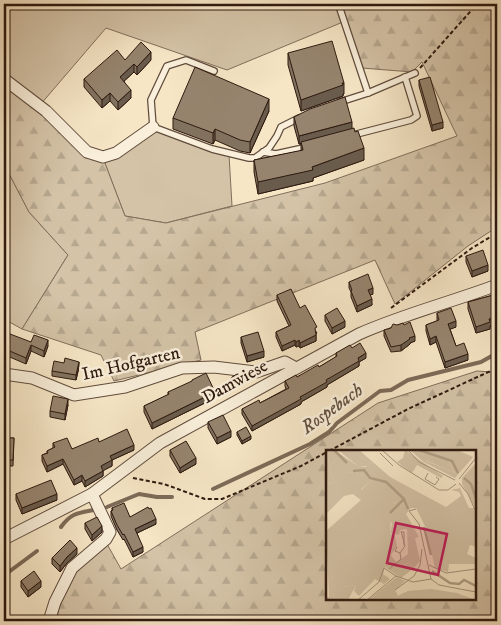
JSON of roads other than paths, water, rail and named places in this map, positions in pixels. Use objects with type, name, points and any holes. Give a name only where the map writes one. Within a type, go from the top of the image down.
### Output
[{"type":"street","points":[[4,79],[46,111],[87,152],[103,157],[116,153],[153,127]]},
{"type":"street","name":"Damwiese","points":[[4,539],[92,494],[160,443],[359,334],[378,325],[464,298],[497,285]]},
{"type":"street","name":"Im Hofgarten","points":[[4,374],[32,378],[74,395],[125,387],[182,368],[214,367],[256,372],[285,362],[296,368]]},
{"type":"street","points":[[49,621],[55,602],[72,568],[106,539],[110,532],[92,494]]},
{"type":"lane","points":[[339,6],[368,93]]},
{"type":"lane","points":[[214,71],[186,60],[167,66],[151,100],[153,127],[212,150],[234,156],[255,158],[269,148],[282,127],[308,113]]},
{"type":"lane","points":[[334,104],[368,93],[415,73]]},
{"type":"lane","points":[[350,136],[411,120],[417,116],[405,77]]},
{"type":"lane","points":[[263,152],[276,154],[314,145]]},
{"type":"waterway","name":"Rospebach","points":[[213,489],[310,444],[329,432],[337,423],[380,391],[391,390],[408,380],[481,362],[497,353]]},
{"type":"waterway","name":"Rospebach","points":[[107,507],[139,494],[172,497]]},
{"type":"waterway","name":"Rospebach","points":[[61,527],[75,514],[94,510]]},
{"type":"waterway","name":"Rospebach","points":[[4,585],[6,574],[37,551]]}]
